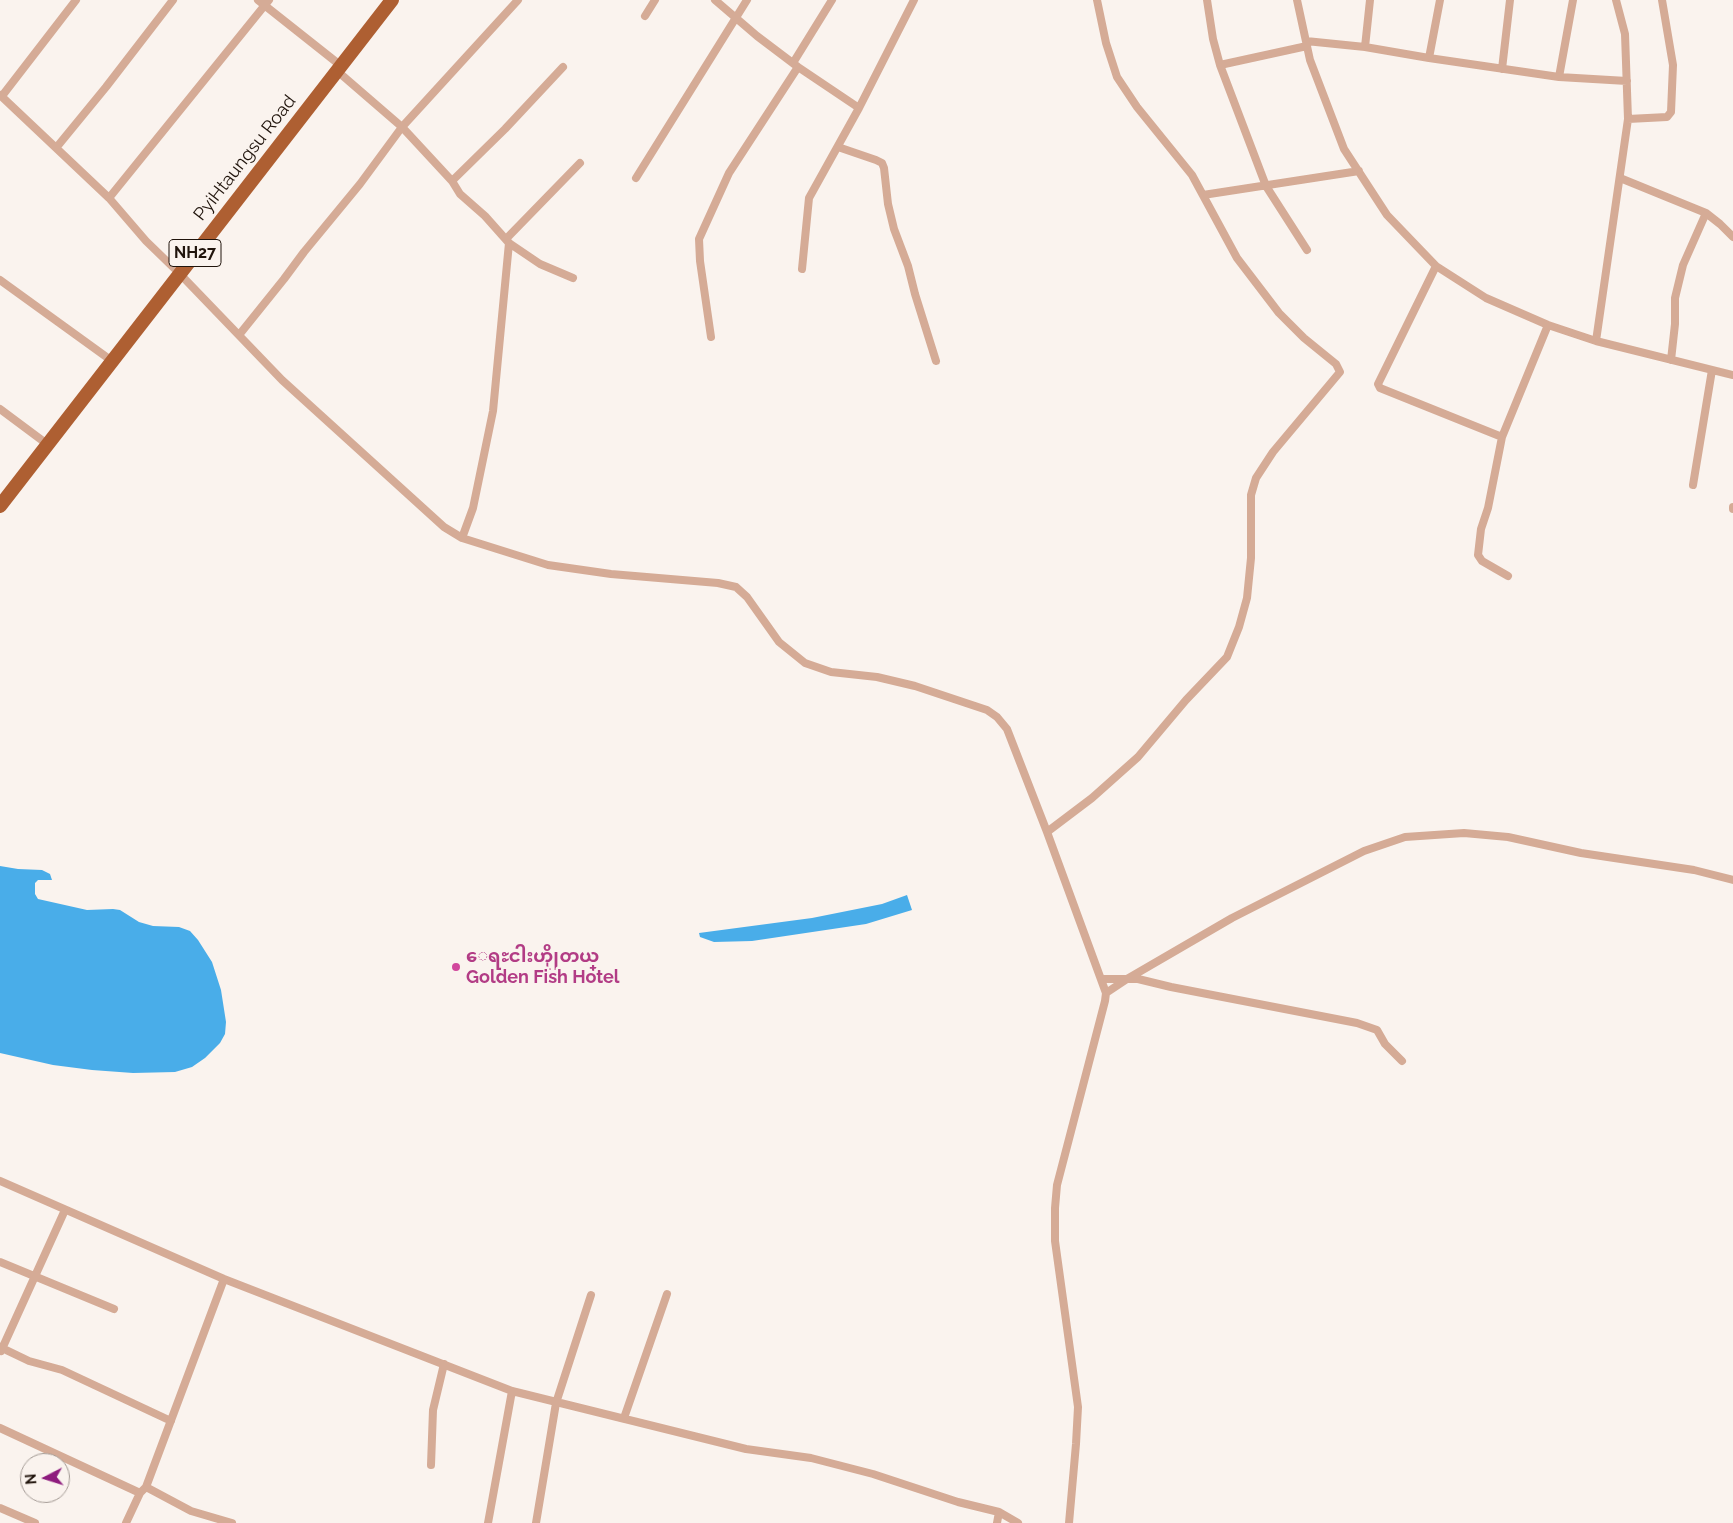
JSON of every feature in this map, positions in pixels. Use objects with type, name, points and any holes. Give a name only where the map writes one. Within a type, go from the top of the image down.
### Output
[{"type":"highway","name":"PyiHtaungsu Road","points":[[0,506],[392,0]]},
{"type":"street","points":[[76,0],[1,95],[109,198],[146,241],[289,387],[444,526],[462,538],[548,565],[610,574],[736,587],[748,597],[778,642],[805,663],[831,672],[876,677],[915,686],[987,710],[997,717],[1006,729],[1047,832],[1106,993],[1057,1185],[1055,1208],[1055,1241],[1078,1407],[1069,1523]]},
{"type":"street","points":[[56,148],[173,0]]},
{"type":"street","points":[[239,336],[360,184],[402,127],[518,0]]},
{"type":"street","points":[[646,16],[656,0]]},
{"type":"street","points":[[714,0],[796,65],[859,108]]},
{"type":"street","points":[[636,178],[747,0]]},
{"type":"street","points":[[711,337],[700,261],[699,240],[729,173],[796,65],[832,0]]},
{"type":"street","points":[[802,269],[808,198],[859,108],[914,0]]},
{"type":"street","points":[[1047,832],[1092,798],[1138,757],[1186,700],[1227,657],[1239,627],[1247,598],[1251,558],[1250,495],[1256,478],[1273,452],[1340,372],[1336,364],[1304,338],[1279,313],[1237,258],[1192,175],[1136,107],[1117,77],[1106,43],[1097,0]]},
{"type":"street","points":[[1207,0],[1213,39],[1220,65],[1266,186],[1307,250]]},
{"type":"street","points":[[1297,0],[1310,60],[1344,149],[1387,215],[1436,266],[1486,298],[1548,325],[1596,342],[1733,375]]},
{"type":"street","points":[[1365,47],[1370,0]]},
{"type":"street","points":[[1429,58],[1440,0]]},
{"type":"street","points":[[1502,69],[1510,0]]},
{"type":"street","points":[[1559,76],[1573,0]]},
{"type":"street","points":[[1596,342],[1628,119],[1625,34],[1616,0]]},
{"type":"street","points":[[1628,119],[1667,117],[1671,112],[1673,66],[1662,0]]},
{"type":"street","points":[[109,198],[264,2],[402,127],[452,181],[460,194],[486,216],[508,241],[540,264],[574,278]]},
{"type":"street","points":[[1220,65],[1307,44],[1365,47],[1502,69],[1627,82]]},
{"type":"street","points":[[452,181],[564,68]]},
{"type":"street","points":[[838,146],[882,163],[894,229],[908,266],[936,361]]},
{"type":"street","points":[[462,538],[473,508],[493,411],[508,241],[580,163]]},
{"type":"street","points":[[1203,195],[1359,171]]},
{"type":"street","points":[[1620,178],[1706,213],[1733,237]]},
{"type":"street","points":[[1671,360],[1675,324],[1675,298],[1683,265],[1706,213]]},
{"type":"street","points":[[1436,266],[1378,384],[1380,388],[1502,437]]},
{"type":"street","points":[[0,280],[112,360]]},
{"type":"street","points":[[1508,576],[1482,562],[1478,555],[1481,529],[1488,508],[1502,437],[1548,325]]},
{"type":"street","points":[[1693,486],[1712,370]]},
{"type":"street","points":[[0,409],[47,444]]},
{"type":"street","points":[[1106,993],[1232,918],[1364,851],[1405,837],[1464,834],[1508,837],[1580,852],[1694,870],[1733,880]]},
{"type":"street","points":[[1101,979],[1138,979],[1180,989],[1357,1023],[1376,1030],[1385,1044],[1402,1061]]},
{"type":"street","points":[[0,1181],[224,1279],[512,1391],[746,1449],[811,1458],[873,1474],[958,1502],[999,1512],[1018,1523]]},
{"type":"street","points":[[65,1210],[1,1349],[28,1361],[62,1370],[171,1421]]},
{"type":"street","points":[[0,1262],[34,1278],[114,1309]]},
{"type":"street","points":[[126,1523],[143,1490],[171,1421],[224,1279]]},
{"type":"street","points":[[624,1418],[667,1294]]},
{"type":"street","points":[[536,1523],[556,1403],[591,1295]]},
{"type":"street","points":[[431,1465],[433,1410],[444,1364]]},
{"type":"street","points":[[488,1523],[512,1391]]},
{"type":"street","points":[[0,1428],[191,1511],[232,1523]]},
{"type":"street","points":[[0,1508],[35,1523]]},
{"type":"street","points":[[997,1523],[999,1512]]},
{"type":"water","points":[[0,866],[42,870],[50,874],[52,880],[38,880],[35,883],[35,894],[38,899],[87,910],[120,910],[139,922],[153,926],[179,927],[190,931],[212,962],[221,990],[226,1022],[225,1034],[220,1043],[205,1058],[192,1067],[175,1072],[133,1073],[92,1070],[53,1065],[0,1053]]},
{"type":"water","points":[[907,895],[912,910],[866,924],[752,941],[714,942],[700,937],[699,933],[812,918],[882,904]]},
{"type":"place","name":"ေရႊငါးဟိုုတယ္ Golden Fish Hotel","points":[[456,967]]}]
